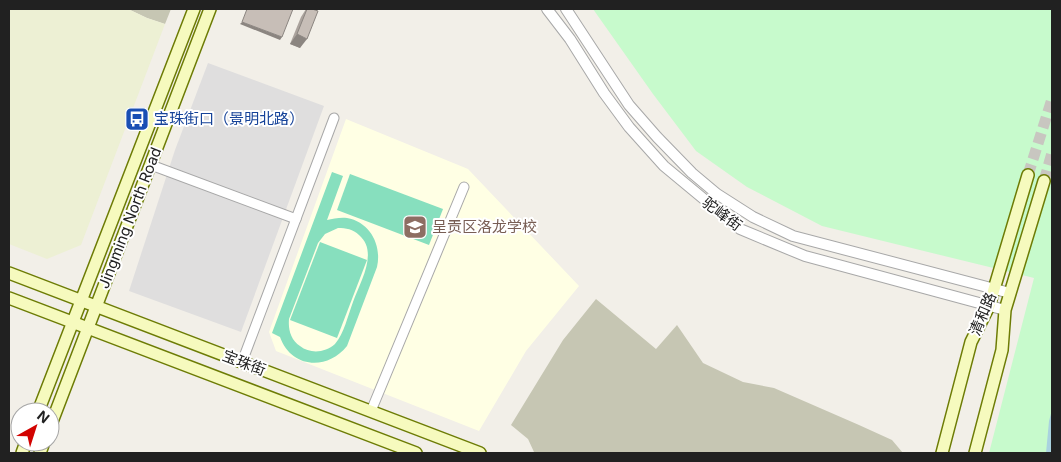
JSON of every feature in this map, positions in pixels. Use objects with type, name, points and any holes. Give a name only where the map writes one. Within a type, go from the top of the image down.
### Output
[{"type":"main road","name":"Jingming North Road","points":[[42,402],[194,9]]},
{"type":"main road","name":"Jingming North Road","points":[[60,402],[210,9]]},
{"type":"main road","name":"清和路","points":[[942,453],[971,342],[989,306],[1028,175]]},
{"type":"main road","name":"清和路","points":[[975,453],[1002,350],[1005,310],[1044,182]]},
{"type":"main road","name":"宝珠街","points":[[9,273],[480,453]]},
{"type":"main road","name":"宝珠街","points":[[9,298],[416,453]]},
{"type":"street","name":"驼峰街","points":[[547,9],[570,39],[604,93],[629,127],[664,166],[740,230],[805,256],[1005,310]]},
{"type":"street","name":"驼峰街","points":[[566,9],[630,105],[657,137],[692,173],[717,194],[753,217],[792,236],[1010,293]]},
{"type":"street","points":[[242,362],[334,118]]},
{"type":"street","points":[[151,164],[296,219]]},
{"type":"street","points":[[371,412],[464,187]]},
{"type":"shaded area","points":[[9,9],[128,9],[165,24],[81,245],[47,259],[9,244]]},
{"type":"shaded area","points":[[128,9],[171,9],[165,24]]},
{"type":"shaded area","points":[[208,63],[324,106],[241,332],[129,291],[175,150]]},
{"type":"shaded area","name":"呈贡区洛龙学校","points":[[346,119],[468,169],[579,286],[526,351],[479,431],[276,351],[269,332]]},
{"type":"shaded area","points":[[596,299],[656,349],[677,325],[703,363],[743,382],[774,388],[859,425],[892,440],[903,453],[534,452],[528,439],[511,425],[563,340]]},
{"type":"green space","points":[[593,9],[1052,9],[1052,453],[989,453],[1034,278],[822,226],[747,187],[696,151]]},
{"type":"green space","points":[[332,172],[343,176],[327,220],[347,218],[362,224],[368,229],[378,251],[377,267],[347,346],[330,359],[310,362],[292,355],[280,337],[272,333]],"holes":[[[338,228],[354,231],[365,242],[368,258],[366,267],[343,330],[335,344],[322,351],[304,349],[292,338],[289,319],[318,243],[325,234]]]},
{"type":"green space","points":[[350,174],[443,209],[429,245],[337,210]]},
{"type":"green space","points":[[320,242],[367,260],[337,338],[290,320]]},
{"type":"water","points":[[1052,410],[1052,453],[1046,453],[1049,421]]},
{"type":"building","points":[[247,9],[293,9],[282,37],[242,22]]},
{"type":"building","points":[[307,9],[318,11],[307,39],[297,34]]},
{"type":"tunnel","points":[[1028,175],[1052,99]]},
{"type":"tunnel","points":[[1044,181],[1052,153]]},
{"type":"place","name":"宝珠街口（景明北路）","points":[[137,119]]},
{"type":"place","name":"呈贡区洛龙学校","points":[[415,227]]}]
